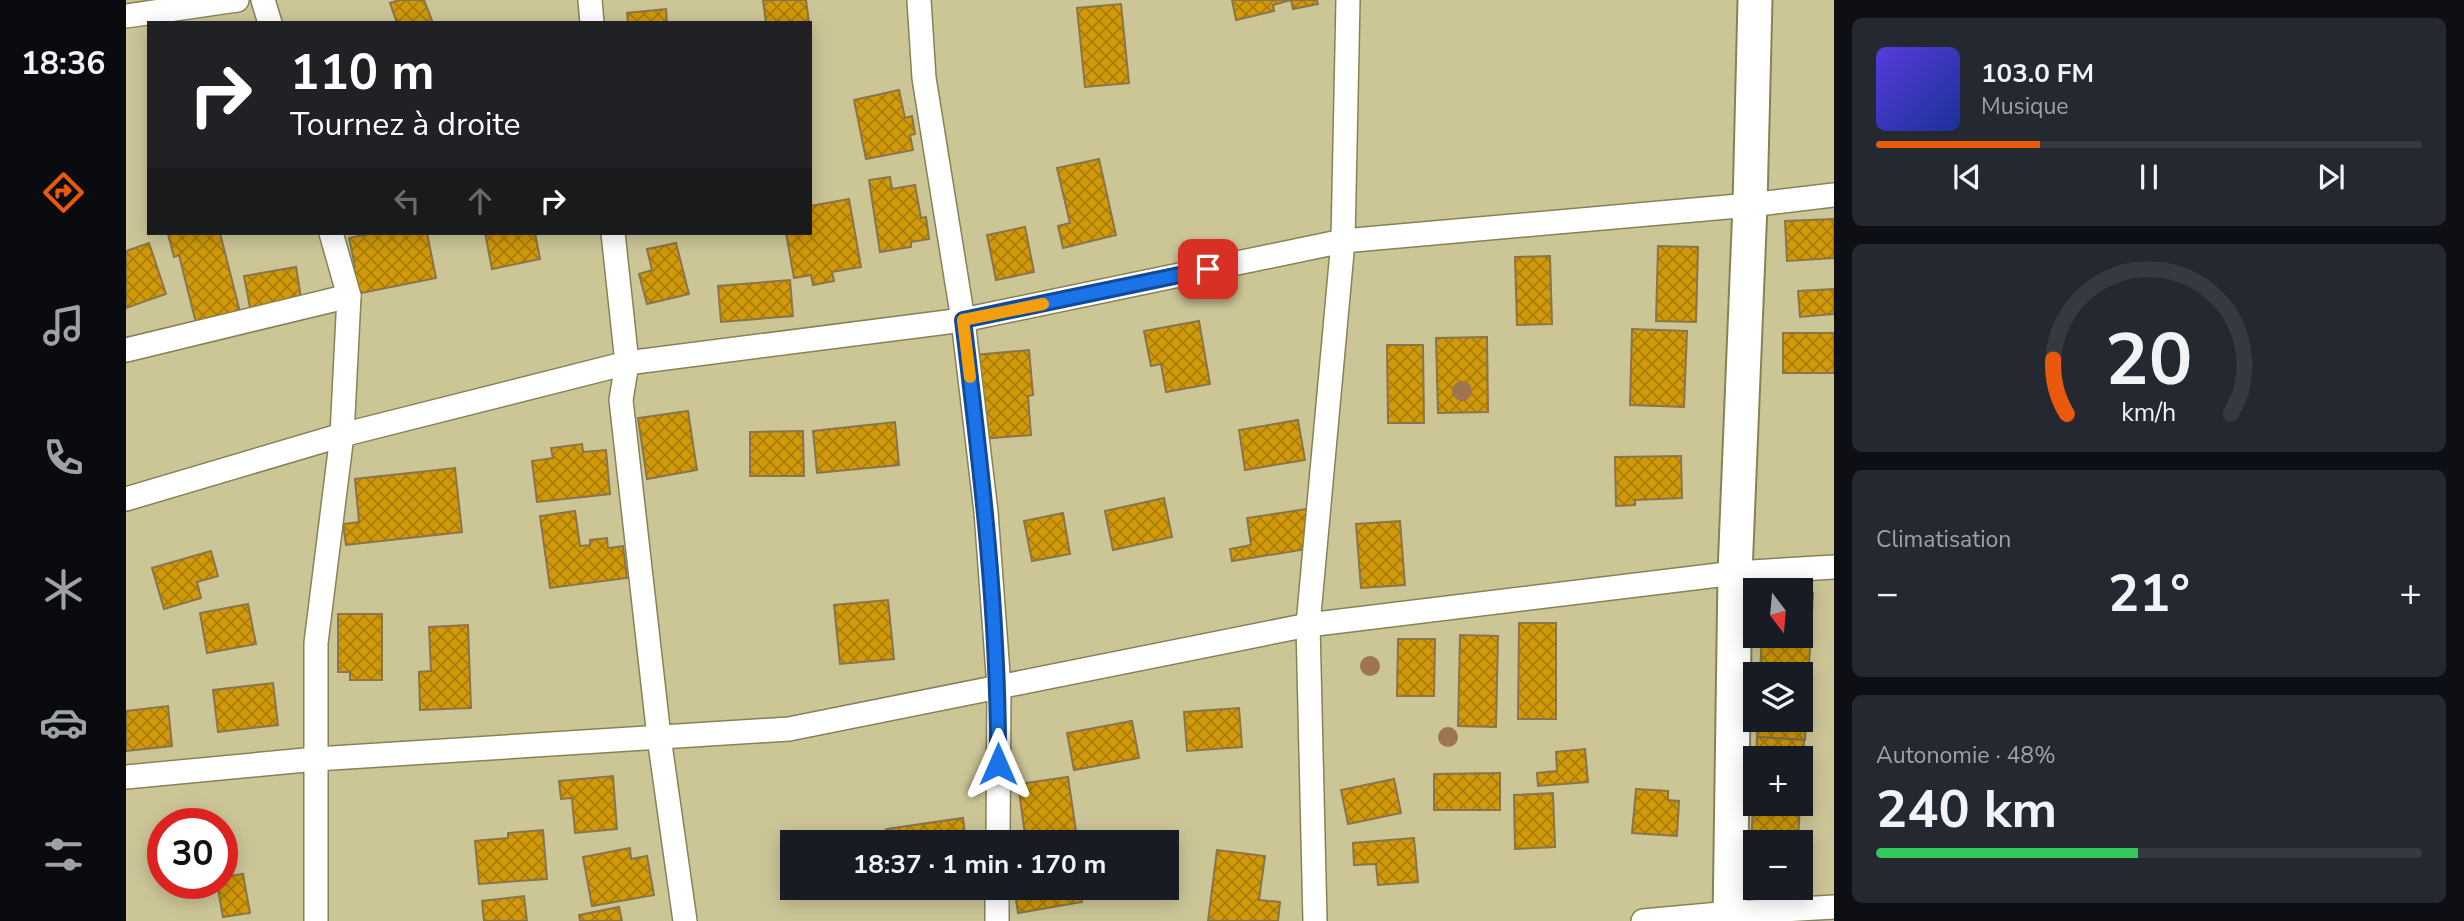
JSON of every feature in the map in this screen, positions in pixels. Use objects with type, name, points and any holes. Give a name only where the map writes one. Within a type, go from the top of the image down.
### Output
[{"type":"street","points":[[126,16],[237,0]]},
{"type":"street","points":[[263,0],[269,21]]},
{"type":"street","points":[[590,0],[592,21]]},
{"type":"street","points":[[919,0],[925,78],[963,320],[986,512],[999,687],[998,830]]},
{"type":"street","points":[[1315,921],[1308,625],[1343,241],[1348,0]]},
{"type":"street","points":[[1731,917],[1735,573],[1750,205],[1755,0]]},
{"type":"street","points":[[126,499],[342,435],[626,363],[963,320],[1343,241],[1750,205],[1834,195]]},
{"type":"street","points":[[316,921],[317,643],[342,435],[349,296],[332,235]]},
{"type":"street","points":[[613,235],[626,363],[621,400],[659,737],[685,921]]},
{"type":"street","points":[[126,350],[349,296]]},
{"type":"street","points":[[126,777],[316,759],[789,729],[1308,625],[1735,573],[1834,567]]},
{"type":"street","points":[[997,900],[997,921]]},
{"type":"street","points":[[1643,921],[1731,917],[1834,907]]},
{"type":"building","points":[[400,0],[424,0],[432,21],[396,21],[390,3]]},
{"type":"building","points":[[763,0],[806,0],[809,21],[766,21]]},
{"type":"building","points":[[1232,0],[1291,0],[1273,5],[1274,11],[1236,20]]},
{"type":"building","points":[[1291,0],[1317,0],[1318,4],[1293,9]]},
{"type":"building","points":[[1121,4],[1129,83],[1085,87],[1077,8]]},
{"type":"building","points":[[666,9],[667,21],[628,21],[627,13]]},
{"type":"building","points":[[899,90],[905,118],[912,116],[915,134],[910,135],[913,150],[866,159],[854,100]]},
{"type":"building","points":[[1099,159],[1116,235],[1063,248],[1058,226],[1070,223],[1057,168]]},
{"type":"building","points":[[890,177],[892,189],[915,185],[921,218],[926,217],[929,239],[911,242],[911,247],[880,252],[869,180]]},
{"type":"building","points":[[849,199],[861,267],[832,272],[834,281],[813,285],[811,275],[794,278],[786,235],[812,235],[812,206]]},
{"type":"building","points":[[1834,219],[1834,258],[1787,261],[1785,221]]},
{"type":"building","points":[[1025,227],[1034,272],[996,280],[987,235]]},
{"type":"building","points":[[168,235],[221,235],[241,316],[197,327],[179,255],[174,257]]},
{"type":"building","points":[[363,235],[427,235],[436,278],[351,295],[345,269],[355,267],[349,238]]},
{"type":"building","points":[[485,235],[535,235],[540,259],[492,269]]},
{"type":"building","points":[[149,243],[166,294],[126,308],[126,251]]},
{"type":"building","points":[[676,243],[689,294],[647,304],[639,274],[652,270],[647,249]]},
{"type":"building","points":[[1658,246],[1698,247],[1696,322],[1656,321]]},
{"type":"building","points":[[1550,256],[1552,324],[1517,325],[1515,257]]},
{"type":"building","points":[[296,267],[302,304],[251,313],[244,276]]},
{"type":"building","points":[[790,280],[793,316],[721,322],[718,286]]},
{"type":"building","points":[[1834,289],[1834,314],[1800,317],[1798,291]]},
{"type":"building","points":[[1199,321],[1210,384],[1166,392],[1161,364],[1151,366],[1144,331]]},
{"type":"building","points":[[1632,329],[1687,331],[1684,407],[1630,405]]},
{"type":"building","points":[[1783,333],[1834,333],[1834,373],[1783,373]]},
{"type":"building","points":[[1487,337],[1488,412],[1438,413],[1436,338]]},
{"type":"building","points":[[1387,345],[1423,345],[1424,423],[1388,423]]},
{"type":"building","points":[[1029,350],[1033,395],[1028,396],[1031,435],[981,439],[974,355]]},
{"type":"building","points":[[688,411],[697,470],[647,479],[638,418]]},
{"type":"building","points":[[1298,420],[1305,460],[1245,470],[1239,430]]},
{"type":"building","points":[[895,422],[899,465],[817,473],[813,431]]},
{"type":"building","points":[[803,431],[804,476],[750,476],[750,432]]},
{"type":"building","points":[[582,444],[583,452],[606,450],[610,494],[537,502],[532,461],[553,458],[551,448]]},
{"type":"building","points":[[1681,456],[1682,498],[1635,500],[1635,505],[1616,506],[1615,457]]},
{"type":"building","points":[[455,468],[462,532],[346,545],[343,524],[359,522],[355,479]]},
{"type":"building","points":[[1164,498],[1172,537],[1113,550],[1105,511]]},
{"type":"building","points":[[1307,509],[1313,548],[1232,561],[1230,549],[1251,545],[1247,518]]},
{"type":"building","points":[[575,511],[580,546],[590,545],[590,540],[607,538],[608,548],[623,546],[627,578],[550,588],[540,516]]},
{"type":"building","points":[[1063,513],[1070,554],[1032,561],[1024,521]]},
{"type":"building","points":[[1400,521],[1405,585],[1361,588],[1356,524]]},
{"type":"building","points":[[211,551],[218,576],[197,582],[201,598],[164,609],[152,568]]},
{"type":"building","points":[[888,600],[894,659],[840,664],[834,605]]},
{"type":"building","points":[[248,604],[256,644],[207,653],[200,613]]},
{"type":"building","points":[[338,614],[382,614],[382,680],[350,680],[350,672],[338,672]]},
{"type":"building","points":[[1519,623],[1556,623],[1556,719],[1518,719]]},
{"type":"building","points":[[468,625],[471,708],[420,710],[419,672],[431,671],[429,627]]},
{"type":"building","points":[[1460,635],[1498,636],[1496,727],[1458,726]]},
{"type":"building","points":[[1398,639],[1435,639],[1434,696],[1397,696]]},
{"type":"building","points":[[1761,648],[1810,648],[1809,662],[1761,662]]},
{"type":"building","points":[[273,683],[278,725],[218,732],[213,690]]},
{"type":"building","points":[[168,706],[172,746],[126,751],[126,711]]},
{"type":"building","points":[[1239,708],[1242,747],[1187,751],[1184,712]]},
{"type":"building","points":[[1132,721],[1139,758],[1074,770],[1067,733]]},
{"type":"building","points":[[1757,732],[1805,732],[1805,740],[1757,737]]},
{"type":"building","points":[[1757,737],[1804,740],[1804,746],[1757,746]]},
{"type":"building","points":[[1585,749],[1588,782],[1538,786],[1537,773],[1557,771],[1556,752]]},
{"type":"building","points":[[1500,773],[1500,810],[1434,810],[1434,774]]},
{"type":"building","points":[[613,776],[617,829],[575,833],[572,798],[561,799],[559,781]]},
{"type":"building","points":[[1068,777],[1076,830],[1024,830],[1018,784]]},
{"type":"building","points":[[1394,779],[1401,813],[1348,824],[1341,790]]},
{"type":"building","points":[[1636,789],[1668,791],[1668,800],[1679,801],[1677,836],[1632,833]]},
{"type":"building","points":[[1553,793],[1555,847],[1515,849],[1514,795]]},
{"type":"building","points":[[1752,816],[1799,816],[1799,830],[1752,830]]},
{"type":"building","points":[[963,818],[964,830],[886,830]]},
{"type":"building","points":[[543,830],[547,879],[479,884],[475,841],[508,838],[508,833]]},
{"type":"building","points":[[1414,838],[1418,882],[1378,885],[1376,864],[1354,865],[1353,843]]},
{"type":"building","points":[[630,848],[631,859],[647,856],[654,895],[592,906],[583,857]]},
{"type":"building","points":[[1217,850],[1265,856],[1259,900],[1280,902],[1278,921],[1208,921]]},
{"type":"building","points":[[243,874],[250,913],[223,917],[220,899],[238,899],[238,875]]},
{"type":"building","points":[[524,896],[527,921],[484,921],[482,901]]},
{"type":"building","points":[[1016,900],[1082,900],[1082,902],[1018,913]]},
{"type":"building","points":[[619,907],[622,921],[580,921],[579,915]]},
{"type":"slow traffic","points":[[970,377],[963,320],[1043,304]]},
{"type":"route","points":[[998,764],[999,687],[986,512],[963,320],[1208,269]]}]
